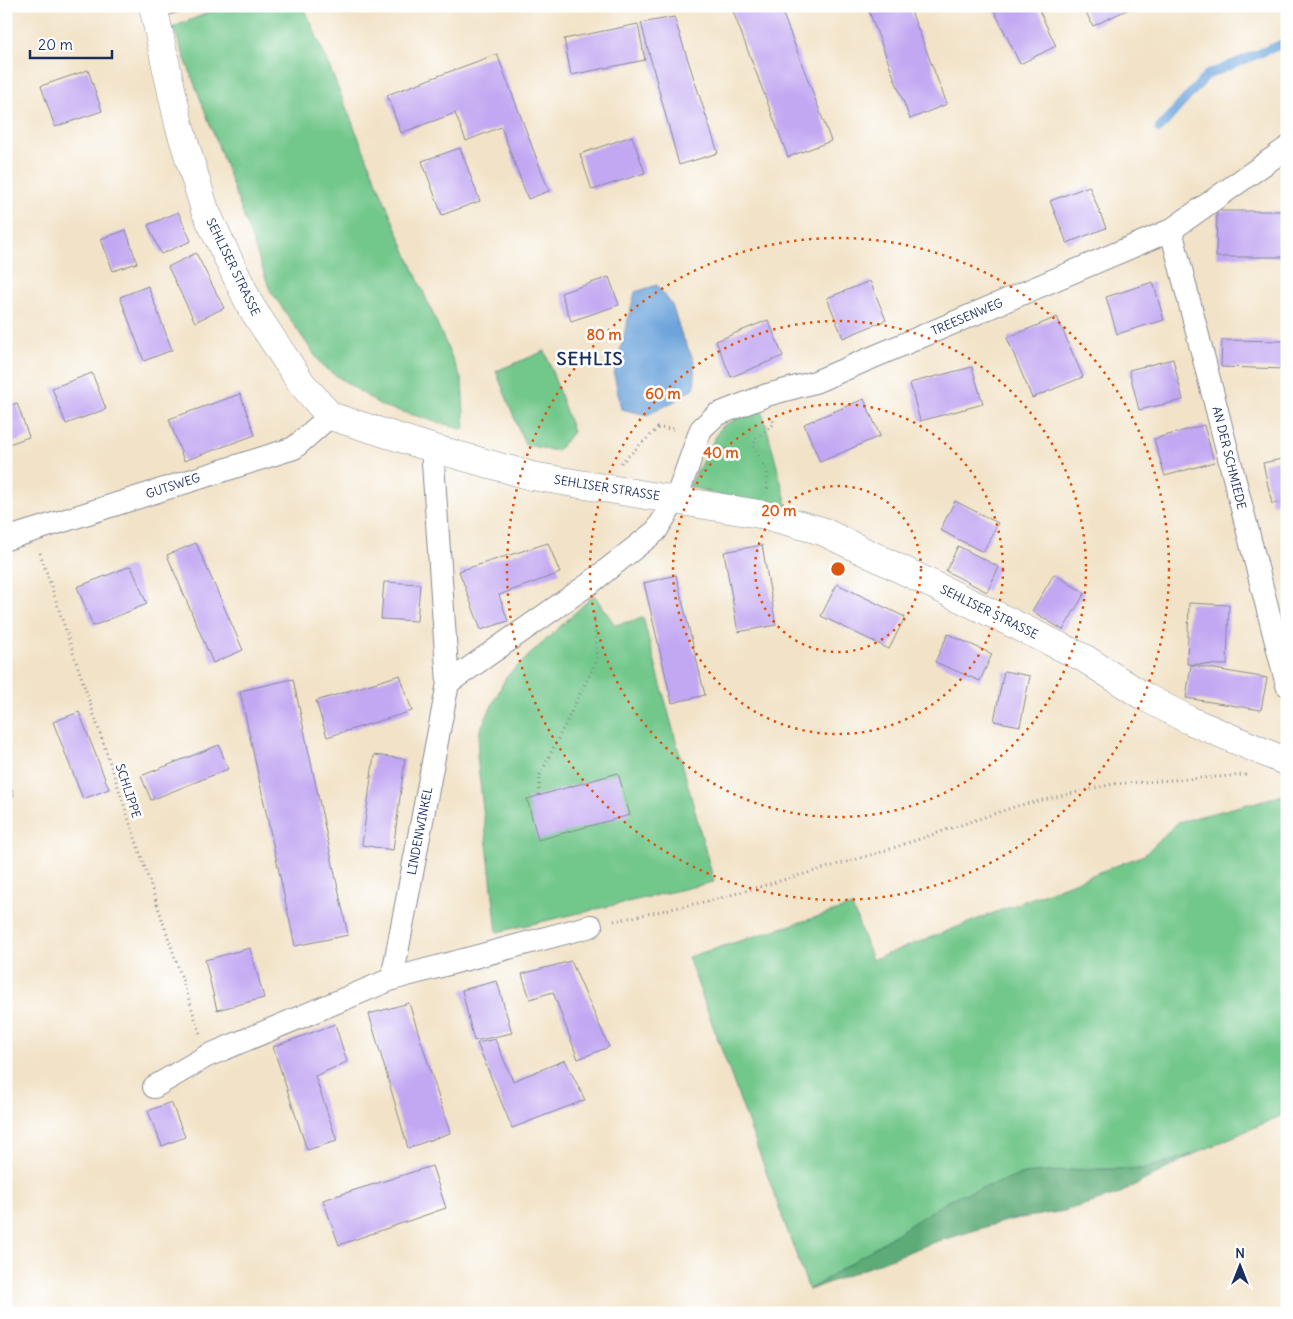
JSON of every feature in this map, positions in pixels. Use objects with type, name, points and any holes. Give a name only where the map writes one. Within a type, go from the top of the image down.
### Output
[{"type":"street","name":"SEHLISER STRASSE","points":[[162,8],[179,125],[205,210],[251,307],[302,384],[330,416],[432,448],[532,476],[765,515],[822,531],[1084,658],[1143,696],[1189,720],[1287,762]]},
{"type":"street","name":"TREESENWEG","points":[[676,499],[701,430],[716,415],[767,396],[816,382],[1171,230],[1287,148]]},
{"type":"street","name":"AN DER SCHMIEDE","points":[[1171,230],[1287,685]]},
{"type":"street","name":"GUTSWEG","points":[[6,539],[294,448],[330,416]]},
{"type":"street","name":"LINDENWINKEL","points":[[392,979],[448,683],[432,448]]},
{"type":"street","points":[[448,683],[589,584],[656,531],[676,499]]},
{"type":"street","points":[[154,1087],[207,1056],[392,979],[591,926]]},
{"type":"path","points":[[765,515],[767,472],[753,446],[757,438],[774,424],[767,396]]},
{"type":"path","points":[[598,486],[658,428],[701,430]]},
{"type":"path","name":"SCHLIPPE","points":[[32,531],[207,1056]]},
{"type":"path","points":[[539,795],[540,775],[597,660],[594,610],[589,584]]},
{"type":"path","points":[[591,926],[713,900],[881,852],[1026,804],[1113,784],[1248,775]]},
{"type":"green space","points":[[225,6],[304,6],[403,245],[462,381],[465,430],[382,406],[323,367],[270,290],[173,27]]},
{"type":"green space","points":[[545,351],[573,432],[557,451],[525,445],[496,371]]},
{"type":"green space","points":[[761,406],[790,516],[689,486],[721,427]]},
{"type":"green space","points":[[594,595],[615,625],[643,618],[714,882],[497,932],[477,756],[480,730],[506,677]]},
{"type":"green space","points":[[1287,794],[1287,1113],[1192,1155],[1143,1169],[1089,1169],[1024,1174],[953,1198],[809,1290],[688,957],[852,906],[872,960],[1144,855],[1178,822]]},
{"type":"green space","points":[[1192,1155],[1117,1195],[1064,1211],[1009,1220],[929,1244],[809,1290],[952,1198],[1024,1174],[1089,1169],[1143,1169]]},
{"type":"water","points":[[657,285],[672,305],[681,333],[694,361],[695,387],[675,401],[647,415],[621,409],[614,374],[635,292]]},
{"type":"building","points":[[731,6],[780,6],[831,141],[788,157]]},
{"type":"building","points":[[867,6],[909,6],[947,104],[910,119]]},
{"type":"building","points":[[992,6],[1037,6],[1056,46],[1020,64]]},
{"type":"building","points":[[1083,6],[1135,6],[1093,26]]},
{"type":"building","points":[[674,17],[718,153],[679,165],[641,23]]},
{"type":"building","points":[[638,24],[645,60],[571,75],[564,39]]},
{"type":"building","points":[[497,54],[549,191],[528,199],[501,127],[466,141],[455,113],[401,133],[387,95]]},
{"type":"building","points":[[88,70],[102,111],[55,127],[41,86]]},
{"type":"building","points":[[632,136],[645,173],[592,190],[580,154]]},
{"type":"building","points":[[460,148],[480,201],[442,215],[422,161]]},
{"type":"building","points":[[1089,186],[1106,228],[1067,243],[1050,201]]},
{"type":"building","points":[[1217,211],[1287,211],[1287,257],[1216,257]]},
{"type":"building","points":[[178,212],[191,241],[161,254],[148,225]]},
{"type":"building","points":[[126,230],[137,263],[113,271],[101,239]]},
{"type":"building","points":[[196,253],[224,308],[195,322],[168,267]]},
{"type":"building","points":[[609,277],[619,305],[571,321],[561,293]]},
{"type":"building","points":[[870,281],[886,320],[843,338],[827,298]]},
{"type":"building","points":[[1153,282],[1164,320],[1117,334],[1106,297]]},
{"type":"building","points":[[148,286],[172,350],[144,361],[120,297]]},
{"type":"building","points":[[1057,317],[1083,377],[1032,398],[1007,338]]},
{"type":"building","points":[[768,320],[783,356],[731,377],[716,341]]},
{"type":"building","points":[[1222,340],[1287,341],[1287,369],[1221,367]]},
{"type":"building","points":[[1173,359],[1183,400],[1139,410],[1129,370]]},
{"type":"building","points":[[972,367],[983,404],[920,421],[910,383]]},
{"type":"building","points":[[92,373],[106,409],[66,424],[52,388]]},
{"type":"building","points":[[240,394],[255,435],[184,461],[169,419]]},
{"type":"building","points":[[864,399],[880,436],[820,462],[804,424]]},
{"type":"building","points":[[17,403],[29,437],[6,445],[6,407]]},
{"type":"building","points":[[1204,425],[1214,462],[1165,476],[1154,439]]},
{"type":"building","points":[[1287,458],[1287,501],[1272,504],[1263,463]]},
{"type":"building","points":[[955,501],[998,523],[983,552],[940,530]]},
{"type":"building","points":[[196,543],[243,650],[213,663],[167,555]]},
{"type":"building","points":[[548,543],[560,573],[499,595],[508,621],[481,630],[459,571]]},
{"type":"building","points":[[762,545],[776,625],[738,632],[724,552]]},
{"type":"building","points":[[958,546],[999,567],[987,592],[946,571]]},
{"type":"building","points":[[131,566],[147,604],[93,626],[77,587]]},
{"type":"building","points":[[1054,574],[1085,593],[1063,630],[1032,611]]},
{"type":"building","points":[[676,575],[705,695],[672,703],[644,583]]},
{"type":"building","points":[[384,582],[420,584],[417,621],[381,619]]},
{"type":"building","points":[[837,584],[905,617],[889,649],[821,616]]},
{"type":"building","points":[[1189,603],[1229,605],[1227,665],[1187,664]]},
{"type":"building","points":[[948,634],[992,654],[980,681],[935,662]]},
{"type":"building","points":[[1191,665],[1267,678],[1261,710],[1186,698]]},
{"type":"building","points":[[1004,671],[1030,676],[1020,726],[994,721]]},
{"type":"building","points":[[400,675],[412,711],[327,737],[316,701]]},
{"type":"building","points":[[293,679],[348,935],[295,946],[240,691]]},
{"type":"building","points":[[79,712],[109,789],[83,799],[53,722]]},
{"type":"building","points":[[219,745],[228,769],[151,800],[141,776]]},
{"type":"building","points":[[374,755],[405,759],[393,850],[362,845]]},
{"type":"building","points":[[6,771],[14,796],[6,799]]},
{"type":"building","points":[[618,773],[630,815],[538,840],[527,799]]},
{"type":"building","points":[[250,948],[264,998],[217,1010],[205,960]]},
{"type":"building","points":[[571,961],[609,1047],[578,1059],[553,992],[530,999],[522,974]]},
{"type":"building","points":[[497,981],[512,1033],[474,1041],[462,990]]},
{"type":"building","points":[[409,1003],[450,1133],[408,1148],[369,1014]]},
{"type":"building","points":[[335,1024],[347,1062],[315,1076],[337,1141],[307,1150],[273,1047]]},
{"type":"building","points":[[495,1039],[513,1081],[565,1060],[585,1100],[512,1128],[477,1043]]},
{"type":"building","points":[[171,1102],[185,1137],[162,1146],[148,1111]]},
{"type":"building","points":[[432,1166],[446,1208],[339,1245],[323,1200]]},
{"type":"waterway","points":[[1159,129],[1207,75],[1287,42]]},
{"type":"district","name":"SEHLIS","points":[[590,359]]}]
